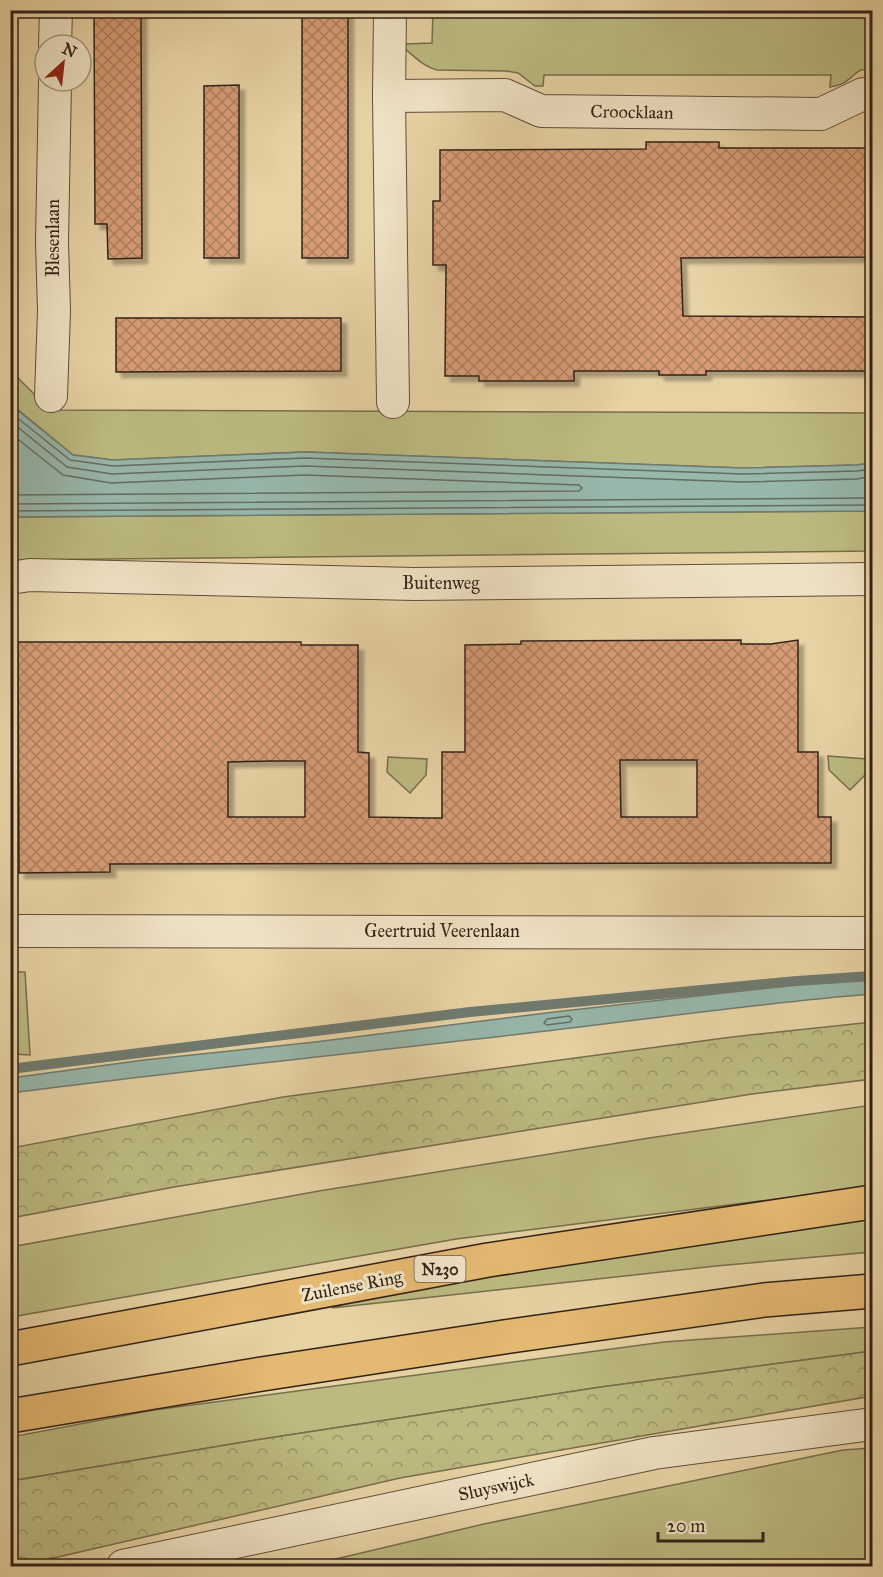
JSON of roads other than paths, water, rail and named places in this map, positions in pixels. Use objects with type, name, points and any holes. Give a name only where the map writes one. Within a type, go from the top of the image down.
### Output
[{"type":"main road","name":"Zuilense Ring","points":[[10,1349],[488,1260],[873,1202]]},
{"type":"main road","points":[[10,1416],[504,1337],[764,1300],[873,1291]]},
{"type":"street","points":[[56,10],[56,33]]},
{"type":"street","points":[[390,10],[393,402]]},
{"type":"street","name":"Blesenlaan","points":[[51,396],[54,311],[52,242],[55,93]]},
{"type":"street","name":"Croocklaan","points":[[389,96],[505,95],[541,111],[821,114],[863,94],[873,94]]},
{"type":"street","name":"Buitenweg","points":[[10,578],[30,575],[414,584],[873,579]]},
{"type":"street","name":"Geertruid Veerenlaan","points":[[10,932],[873,933]]},
{"type":"street","name":"Sluyswijck","points":[[123,1566],[654,1453],[873,1424]]},
{"type":"water","points":[[10,404],[73,455],[113,460],[305,452],[743,468],[872,463],[872,511],[11,517]]},
{"type":"water","points":[[872,978],[872,994],[11,1093],[11,1078],[144,1060],[315,1042],[554,1012]]},
{"type":"waterway","points":[[10,1069],[470,1012],[872,976]]}]
